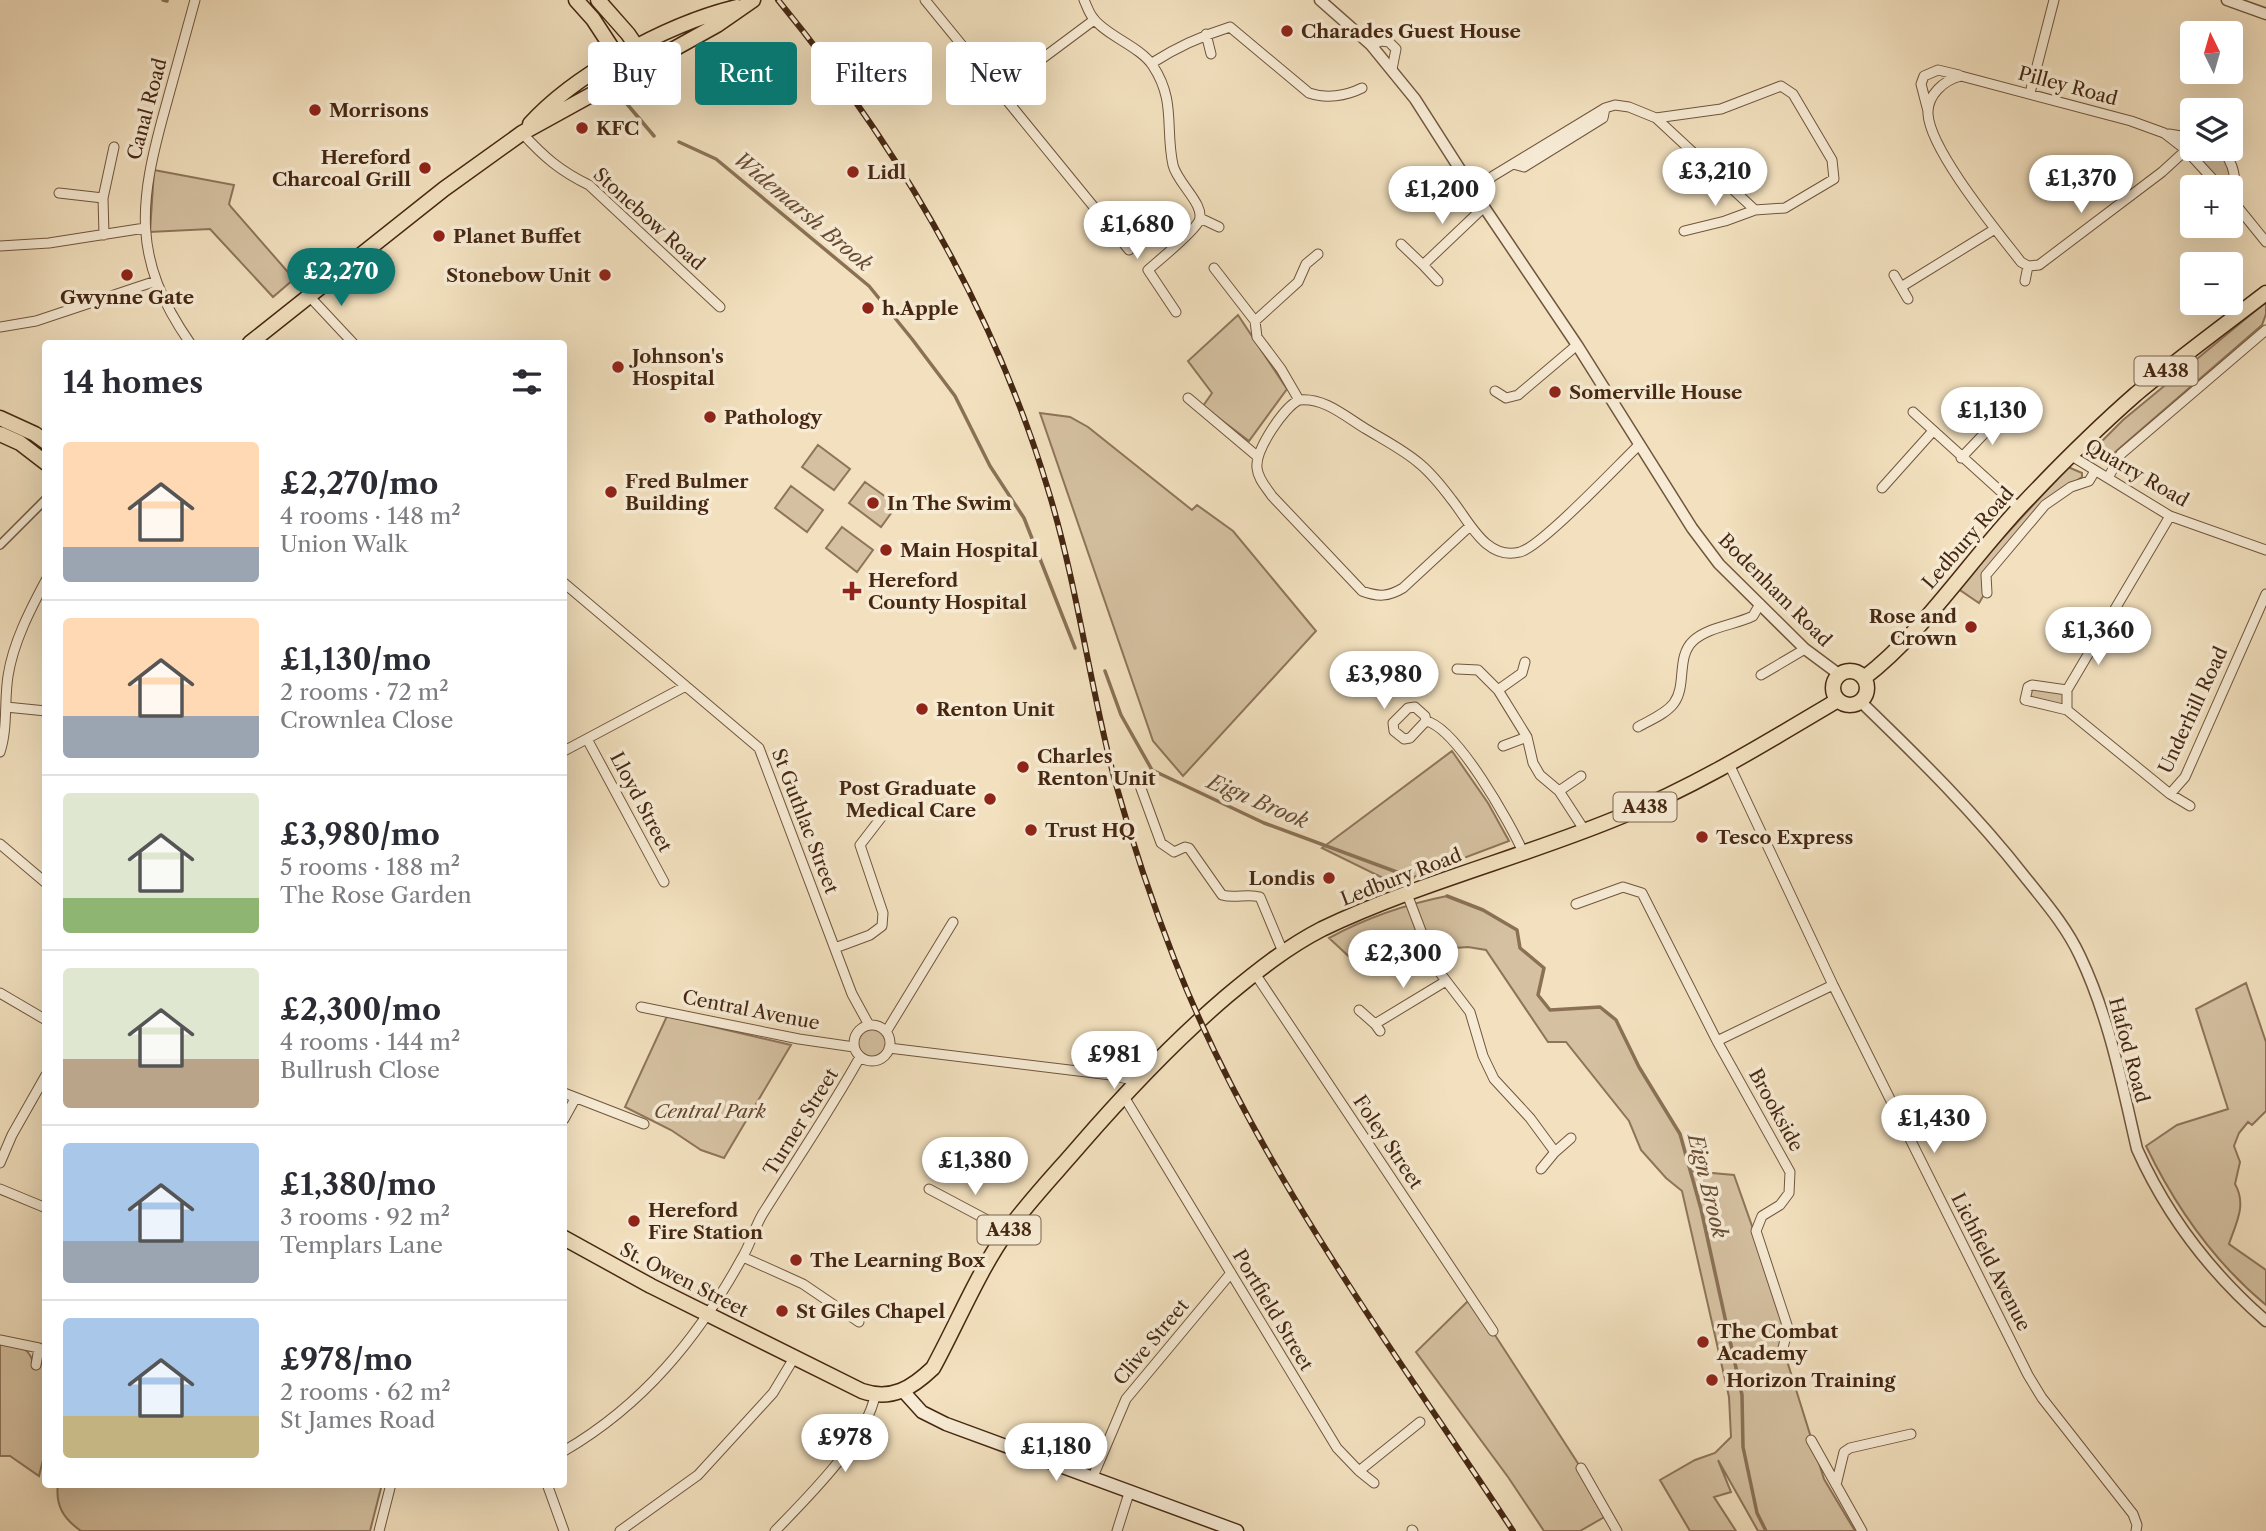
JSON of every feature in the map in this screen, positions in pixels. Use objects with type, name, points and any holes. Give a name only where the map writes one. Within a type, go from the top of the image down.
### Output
[{"type":"main road","points":[[576,0],[609,42]]},
{"type":"main road","points":[[598,0],[634,42]]},
{"type":"main road","points":[[646,42],[710,14],[749,2]]},
{"type":"main road","points":[[681,45],[717,25],[749,2]]},
{"type":"main road","points":[[522,133],[546,107],[588,75]]},
{"type":"main road","points":[[254,340],[444,189],[522,133],[588,97]]},
{"type":"main road","name":"Ledbury Road","points":[[1864,678],[1880,666],[2019,508],[2070,455],[2136,395],[2266,292]]},
{"type":"main road","points":[[0,418],[42,439]]},
{"type":"main road","points":[[0,433],[20,443],[42,460]]},
{"type":"main road","points":[[1852,671],[1864,678],[1867,693],[1861,702],[1849,705],[1838,700],[1833,688],[1840,675],[1852,671]]},
{"type":"main road","name":"Ledbury Road","points":[[903,1391],[915,1385],[933,1368],[1008,1231],[1136,1081],[1190,1027],[1254,972],[1321,930],[1412,892],[1585,831],[1657,802],[1729,764],[1838,700]]},
{"type":"main road","name":"St. Owen Street","points":[[567,1240],[651,1286],[875,1395]]},
{"type":"main road","points":[[903,1391],[931,1418],[1237,1531]]},
{"type":"main road","name":"A438","points":[[875,1395],[903,1391]]},
{"type":"street","name":"Canal Road","points":[[188,340],[171,317],[156,281],[145,228],[150,162],[195,0]]},
{"type":"street","points":[[925,0],[1129,250]]},
{"type":"street","points":[[1084,0],[1094,20],[1152,63],[1166,91],[1171,119],[1173,164],[1178,179],[1194,198],[1199,221]]},
{"type":"street","name":"Bodenham Road","points":[[1320,0],[1371,45],[1415,99],[1705,546],[1719,564],[1805,649],[1840,675]]},
{"type":"street","points":[[2030,93],[2054,0]]},
{"type":"street","points":[[2227,0],[2266,14]]},
{"type":"street","points":[[1046,56],[1094,20]]},
{"type":"street","points":[[1152,63],[1206,34],[1230,27],[1284,74],[1316,95],[1340,95],[1362,88]]},
{"type":"street","points":[[1206,34],[1210,54]]},
{"type":"street","name":"Bodenham Road","points":[[1371,45],[1381,41],[1389,42],[1396,50],[1392,69]]},
{"type":"street","name":"Pilley Road","points":[[2028,266],[1995,229],[1941,152],[1921,84],[1924,76],[1938,70],[2180,136]]},
{"type":"street","points":[[1928,112],[1935,92],[1947,80],[1961,76]]},
{"type":"street","points":[[1656,118],[1721,109],[1781,86],[1793,94],[1832,160],[1834,179],[1785,208],[1755,210],[1684,231]]},
{"type":"street","points":[[1474,191],[1513,164],[1524,167],[1603,118],[1605,108],[1615,105],[1629,107],[1656,118],[1755,210]]},
{"type":"street","name":"Stonebow Road","points":[[522,133],[543,156],[564,173],[589,185],[720,307]]},
{"type":"street","name":"Pilley Road","points":[[2164,133],[2180,145]]},
{"type":"street","points":[[104,235],[103,198],[114,147]]},
{"type":"street","points":[[2025,281],[2028,266],[2039,265],[2180,156]]},
{"type":"street","name":"Pilley Road","points":[[2196,161],[2209,175]]},
{"type":"street","points":[[59,193],[103,198]]},
{"type":"street","points":[[1423,265],[1484,207]]},
{"type":"street","points":[[2243,214],[2266,242]]},
{"type":"street","points":[[1199,221],[1219,227]]},
{"type":"street","points":[[1176,312],[1148,270],[1199,221]]},
{"type":"street","points":[[0,246],[49,243],[145,228]]},
{"type":"street","points":[[1901,287],[1995,229]]},
{"type":"street","points":[[1401,244],[1438,281]]},
{"type":"street","points":[[1255,321],[1298,282],[1306,264],[1318,254]]},
{"type":"street","points":[[1214,268],[1255,321],[1257,337],[1281,369],[1299,400]]},
{"type":"street","points":[[1894,275],[1908,299]]},
{"type":"street","points":[[0,327],[36,321],[156,281]]},
{"type":"street","points":[[309,296],[350,340]]},
{"type":"street","points":[[2108,478],[2122,454],[2266,330]]},
{"type":"street","points":[[1495,391],[1506,398],[1518,395],[1577,345]]},
{"type":"street","points":[[1188,398],[1258,457]]},
{"type":"street","points":[[1470,526],[1403,588],[1392,594],[1376,596],[1362,591],[1272,496],[1260,480],[1256,466],[1258,457],[1284,411],[1291,404],[1299,400],[1320,401],[1421,465],[1490,547],[1509,553],[1520,552],[1540,540],[1639,445]]},
{"type":"street","points":[[1913,412],[2019,508]]},
{"type":"street","points":[[1961,458],[2001,416]]},
{"type":"street","points":[[1882,488],[1933,431]]},
{"type":"street","name":"Quarry Road","points":[[2070,455],[2170,516],[2266,550]]},
{"type":"street","name":"Ledbury Road","points":[[1987,593],[1986,575],[2045,505],[2071,487],[2089,481],[2095,471]]},
{"type":"street","points":[[0,545],[42,503]]},
{"type":"street","points":[[2067,710],[2067,690],[2170,516]]},
{"type":"street","name":"St Guthlac Street","points":[[567,586],[755,744],[763,754],[856,1005],[869,1026]]},
{"type":"street","points":[[1,751],[8,675],[17,642],[42,589]]},
{"type":"street","name":"Underhill Road","points":[[2067,690],[2032,685],[2028,687],[2025,700],[2067,710],[2170,794],[2185,777],[2266,594]]},
{"type":"street","points":[[1638,727],[1674,704],[1683,662],[1692,641],[1753,616],[1760,604]]},
{"type":"street","points":[[1761,675],[1805,649]]},
{"type":"street","points":[[1498,690],[1522,673],[1525,662]]},
{"type":"street","points":[[1457,669],[1478,670],[1498,690],[1527,737],[1533,762],[1540,775],[1559,791],[1585,831]]},
{"type":"street","points":[[567,746],[587,739],[686,685]]},
{"type":"street","name":"Hafod Road","points":[[1861,702],[1938,776],[1979,821],[2057,917],[2079,954],[2103,1010],[2137,1150],[2151,1179],[2211,1267],[2234,1294],[2266,1321]]},
{"type":"street","points":[[6,707],[42,710]]},
{"type":"street","points":[[1426,721],[1433,723],[1443,732],[1468,761],[1499,805],[1523,852]]},
{"type":"street","points":[[1503,746],[1527,737]]},
{"type":"street","name":"Lloyd Street","points":[[587,739],[664,882]]},
{"type":"street","name":"Lichfield Avenue","points":[[1729,764],[1833,985],[2028,1375],[2042,1398],[2133,1514],[2136,1531]]},
{"type":"street","points":[[1559,791],[1581,776]]},
{"type":"street","points":[[1139,783],[1161,843],[1174,852],[1189,848],[1223,895],[1231,898],[1251,894],[1260,897],[1283,952]]},
{"type":"street","points":[[2170,794],[2190,807]]},
{"type":"street","points":[[835,948],[870,935],[882,926],[883,913],[860,845],[887,810]]},
{"type":"street","points":[[3,846],[42,880]]},
{"type":"street","name":"Brookside","points":[[1576,904],[1623,887],[1642,893],[1717,1041],[1790,1172],[1789,1193],[1780,1205],[1762,1216],[1756,1231],[1788,1328],[1783,1348]]},
{"type":"street","points":[[1412,892],[1426,950],[1470,1012],[1483,1056],[1494,1079],[1531,1118],[1555,1153]]},
{"type":"street","points":[[886,1032],[953,922]]},
{"type":"street","name":"Foley Street","points":[[1254,972],[1493,1331]]},
{"type":"street","points":[[1359,1010],[1378,1027],[1446,981]]},
{"type":"street","points":[[1717,1041],[1833,985]]},
{"type":"street","points":[[0,993],[42,1018]]},
{"type":"street","name":"Central Avenue","points":[[642,1007],[799,1039],[854,1047]]},
{"type":"street","points":[[869,1026],[878,1026],[889,1037],[889,1048],[882,1058],[877,1060],[860,1057],[854,1047],[856,1035],[869,1026]]},
{"type":"street","points":[[889,1048],[1111,1075],[1136,1081]]},
{"type":"street","name":"Turner Street","points":[[567,1449],[616,1414],[673,1363],[708,1314],[743,1257],[761,1218],[860,1057]]},
{"type":"street","points":[[0,1163],[12,1135],[42,1082]]},
{"type":"street","points":[[567,1095],[644,1124]]},
{"type":"street","name":"Portfield Street","points":[[1123,1095],[1337,1448],[1374,1483]]},
{"type":"street","points":[[567,1114],[575,1099]]},
{"type":"street","points":[[1542,1169],[1571,1139]]},
{"type":"street","points":[[0,1189],[42,1206]]},
{"type":"street","points":[[929,1189],[1008,1231]]},
{"type":"street","points":[[743,1257],[803,1284],[859,1322]]},
{"type":"street","name":"Clive Street","points":[[1092,1479],[1126,1399],[1231,1273]]},
{"type":"street","points":[[0,1340],[39,1348],[36,1365]]},
{"type":"street","points":[[620,1531],[698,1475],[774,1393],[794,1357]]},
{"type":"street","points":[[775,1531],[807,1498],[850,1444],[873,1410],[875,1395]]},
{"type":"street","points":[[1359,1471],[1420,1422]]},
{"type":"street","points":[[1836,1485],[1844,1452],[1850,1448],[1910,1434]]},
{"type":"street","points":[[1811,1440],[1862,1531]]},
{"type":"street","points":[[1581,1468],[1617,1531]]},
{"type":"street","points":[[379,1531],[390,1488]]},
{"type":"street","points":[[548,1488],[564,1531]]},
{"type":"street","points":[[1117,1531],[1129,1493]]},
{"type":"green space","points":[[2164,133],[2180,136],[2180,148]]},
{"type":"green space","points":[[2193,161],[2231,161],[2231,175],[2208,175]]},
{"type":"green space","points":[[154,170],[234,185],[229,204],[294,279],[273,297],[210,229],[150,232]]},
{"type":"green space","points":[[2266,302],[2262,325],[2106,460],[2092,451],[2123,420]]},
{"type":"green space","points":[[1238,315],[1287,389],[1249,441],[1203,406],[1212,393],[1188,361]]},
{"type":"green space","points":[[1040,413],[1070,417],[1088,427],[1192,510],[1197,505],[1233,531],[1316,631],[1183,776],[1153,741]]},
{"type":"green space","points":[[818,445],[850,469],[834,490],[802,467]]},
{"type":"green space","points":[[2068,467],[2082,473],[2082,477],[2044,502],[1984,575],[1985,593],[1979,603],[1957,588]]},
{"type":"green space","points":[[865,482],[897,505],[881,527],[849,503]]},
{"type":"green space","points":[[791,486],[823,510],[807,532],[775,508]]},
{"type":"green space","points":[[842,527],[873,550],[857,572],[826,548]]},
{"type":"green space","points":[[2028,687],[2067,690],[2067,710],[2025,700]]},
{"type":"green space","points":[[1452,751],[1488,803],[1509,841],[1395,884],[1322,848]]},
{"type":"green space","points":[[1447,896],[1483,910],[1517,930],[1520,948],[1544,968],[1538,995],[1550,1010],[1600,1007],[1616,1020],[1639,1067],[1680,1134],[1690,1171],[1734,1175],[1788,1328],[1783,1348],[1824,1479],[1855,1531],[1758,1531],[1718,1460],[1731,1492],[1714,1497],[1736,1531],[1690,1531],[1660,1480],[1695,1460],[1715,1453],[1731,1437],[1729,1397],[1682,1191],[1666,1178],[1641,1150],[1629,1121],[1566,1042],[1548,1042],[1486,950],[1468,947],[1426,950],[1383,969],[1357,964],[1329,938],[1386,913]]},
{"type":"green space","points":[[2246,983],[2266,1042],[2266,1111],[2252,1125],[2248,1122],[2239,1133],[2234,1146],[2240,1162],[2235,1184],[2240,1207],[2229,1244],[2266,1270],[2266,1305],[2229,1270],[2197,1232],[2146,1146],[2177,1125],[2228,1109],[2196,1009]]},
{"type":"green space","name":"Central Park","points":[[667,1016],[791,1045],[724,1158],[701,1150],[671,1130],[625,1107]]},
{"type":"green space","points":[[872,1025],[885,1030],[890,1043],[885,1056],[872,1061],[859,1056],[854,1043],[859,1030]]},
{"type":"green space","points":[[1471,1298],[1581,1468],[1608,1515],[1580,1531],[1544,1531],[1508,1477],[1416,1352]]},
{"type":"green space","points":[[0,1344],[26,1350],[34,1365],[40,1367],[42,1361],[42,1464],[39,1476],[10,1456],[0,1456]]},
{"type":"green space","points":[[58,1488],[381,1488],[370,1531],[81,1531],[62,1511]]},
{"type":"waterway","name":"Widemarsh Brook","points":[[163,0],[167,1]]},
{"type":"waterway","name":"Widemarsh Brook","points":[[628,105],[654,136]]},
{"type":"waterway","name":"Widemarsh Brook","points":[[679,142],[716,159],[869,286],[912,339],[955,396],[990,466],[1024,518],[1075,648]]},
{"type":"waterway","name":"Eign Brook","points":[[1105,671],[1121,715],[1152,770],[1264,823],[1413,878]]},
{"type":"waterway","name":"Eign Brook","points":[[1447,896],[1483,910],[1517,930],[1520,948],[1544,968],[1538,995],[1550,1010],[1600,1007],[1616,1020],[1639,1067],[1680,1134],[1701,1209],[1742,1395],[1743,1447],[1757,1513],[1766,1531]]},
{"type":"railway","points":[[778,0],[864,113],[903,173],[939,234],[1002,362],[1028,428],[1060,531],[1106,746],[1128,827],[1175,961],[1208,1037],[1285,1183],[1374,1324],[1513,1531]]},
{"type":"place","name":"Charades Guest House","points":[[1287,31]]},
{"type":"place","name":"Morrisons","points":[[315,110]]},
{"type":"place","name":"KFC","points":[[582,128]]},
{"type":"place","name":"Hereford Charcoal Grill","points":[[425,168]]},
{"type":"place","name":"Lidl","points":[[853,172]]},
{"type":"place","name":"Planet Buffet","points":[[439,236]]},
{"type":"place","name":"Gwynne Gate","points":[[127,275]]},
{"type":"place","name":"Stonebow Unit","points":[[605,275]]},
{"type":"place","name":"h.Apple","points":[[868,308]]},
{"type":"place","name":"Johnson's Hospital","points":[[618,367]]},
{"type":"place","name":"Somerville House","points":[[1555,392]]},
{"type":"place","name":"Pathology","points":[[710,417]]},
{"type":"place","name":"Fred Bulmer Building","points":[[611,492]]},
{"type":"place","name":"In The Swim","points":[[873,503]]},
{"type":"place","name":"Main Hospital","points":[[886,550]]},
{"type":"place","name":"Hereford County Hospital","points":[[852,591]]},
{"type":"place","name":"Rose and Crown","points":[[1971,627]]},
{"type":"place","name":"Renton Unit","points":[[922,709]]},
{"type":"place","name":"Charles Renton Unit","points":[[1023,767]]},
{"type":"place","name":"Post Graduate Medical Care","points":[[990,799]]},
{"type":"place","name":"Trust HQ","points":[[1031,830]]},
{"type":"place","name":"Tesco Express","points":[[1702,837]]},
{"type":"place","name":"Londis","points":[[1329,878]]},
{"type":"place","name":"Hereford Fire Station","points":[[634,1221]]},
{"type":"place","name":"The Learning Box","points":[[796,1260]]},
{"type":"place","name":"St Giles Chapel","points":[[782,1311]]},
{"type":"place","name":"The Combat Academy","points":[[1703,1342]]},
{"type":"place","name":"Horizon Training","points":[[1712,1380]]}]
